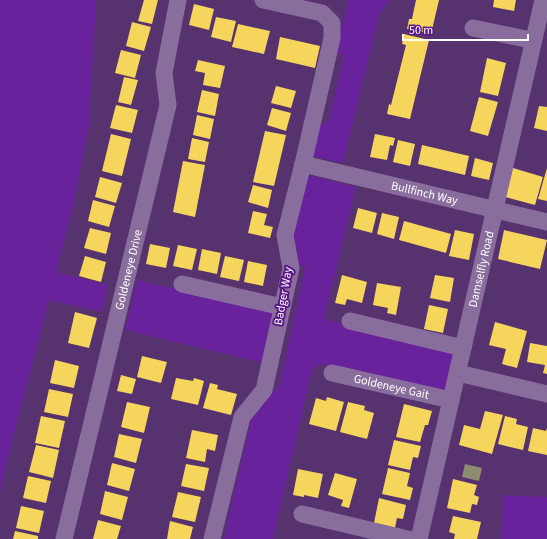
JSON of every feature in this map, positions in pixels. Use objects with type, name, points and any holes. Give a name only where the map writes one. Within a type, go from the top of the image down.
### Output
[{"type":"street","name":"Goldeneye Drive","points":[[64,539],[168,105],[164,73],[178,0]]},
{"type":"street","name":"Badger Way","points":[[212,539],[242,417],[264,390],[291,268],[284,236],[303,164],[332,38],[332,23],[322,14],[263,0]]},
{"type":"street","name":"Damselfly Road","points":[[419,539],[543,0]]},
{"type":"street","points":[[472,28],[531,40],[534,39]]},
{"type":"street","name":"Bullfinch Way","points":[[303,164],[547,222]]},
{"type":"street","points":[[182,284],[282,307]]},
{"type":"street","points":[[350,321],[463,348]]},
{"type":"street","name":"Goldeneye Gait","points":[[332,373],[451,400]]},
{"type":"street","points":[[458,373],[547,394]]},
{"type":"street","points":[[302,514],[408,539]]},
{"type":"shaded area","points":[[0,0],[96,0],[89,126],[74,202],[56,272],[108,285],[102,312],[49,300],[8,457],[0,494]]},
{"type":"shaded area","points":[[348,0],[391,0],[380,12],[343,163],[312,156],[319,126],[329,120],[344,55],[336,53]]},
{"type":"shaded area","points":[[307,175],[356,187],[324,319],[454,350],[444,393],[321,364],[312,370],[273,539],[224,539],[251,419],[280,384],[305,267],[298,266],[293,238]]},
{"type":"shaded area","points":[[137,280],[275,313],[263,363],[125,330]]},
{"type":"shaded area","points":[[503,495],[547,497],[547,539],[502,539]]},
{"type":"building: Homes","points":[[144,0],[158,0],[152,24],[138,21]]},
{"type":"building: Homes","points":[[416,0],[439,0],[431,34],[407,29],[409,19],[412,19]]},
{"type":"building: Homes","points":[[494,0],[516,0],[514,11],[493,7]]},
{"type":"building: Homes","points":[[194,4],[214,9],[209,30],[189,25]]},
{"type":"building: Homes","points":[[216,17],[236,21],[231,42],[211,37]]},
{"type":"building: Homes","points":[[132,22],[151,27],[144,51],[126,46]]},
{"type":"building: Homes","points":[[238,24],[270,31],[264,54],[232,47]]},
{"type":"building: Homes","points":[[404,34],[429,40],[410,119],[387,114],[389,104],[391,105],[406,45],[402,44]]},
{"type":"building: Homes","points":[[280,37],[320,46],[315,68],[276,59]]},
{"type":"building: Homes","points":[[121,50],[141,55],[135,78],[115,73]]},
{"type":"building: Homes","points":[[487,58],[506,63],[498,96],[480,92]]},
{"type":"building: Homes","points":[[198,60],[225,66],[220,88],[203,85],[205,73],[195,71]]},
{"type":"building: Homes","points":[[124,77],[138,80],[131,105],[118,102]]},
{"type":"building: Homes","points":[[276,86],[296,91],[291,108],[271,103]]},
{"type":"building: Homes","points":[[202,90],[219,94],[215,116],[197,112]]},
{"type":"building: Homes","points":[[479,97],[498,102],[488,136],[470,131]]},
{"type":"building: Homes","points":[[116,105],[138,110],[132,133],[110,128]]},
{"type":"building: Homes","points":[[539,106],[547,107],[547,131],[534,128]]},
{"type":"building: Homes","points":[[272,108],[291,113],[286,131],[267,125]]},
{"type":"building: Homes","points":[[197,115],[214,119],[210,139],[193,135]]},
{"type":"building: Homes","points":[[265,131],[286,135],[274,186],[253,182]]},
{"type":"building: Homes","points":[[111,134],[131,139],[122,176],[102,171]]},
{"type":"building: Homes","points":[[375,134],[395,138],[393,146],[390,145],[387,160],[370,157]]},
{"type":"building: Homes","points":[[192,138],[209,142],[205,162],[188,159]]},
{"type":"building: Homes","points":[[398,140],[415,144],[410,166],[393,162]]},
{"type":"building: Homes","points":[[422,145],[469,156],[465,175],[418,164]]},
{"type":"building: Homes","points":[[475,158],[493,163],[489,180],[471,176]]},
{"type":"building: Homes","points":[[183,161],[205,165],[195,217],[173,212]]},
{"type":"building: Homes","points":[[513,168],[543,177],[535,205],[505,197]]},
{"type":"building: Homes","points":[[547,168],[547,201],[538,199]]},
{"type":"building: Homes","points":[[100,177],[122,183],[116,203],[95,197]]},
{"type":"building: Homes","points":[[253,185],[272,190],[268,208],[248,202]]},
{"type":"building: Homes","points":[[93,200],[115,206],[109,227],[88,221]]},
{"type":"building: Homes","points":[[358,208],[377,213],[372,233],[353,228]]},
{"type":"building: Homes","points":[[253,211],[267,214],[264,225],[273,227],[270,238],[248,233]]},
{"type":"building: Homes","points":[[382,213],[399,217],[394,239],[377,234]]},
{"type":"building: Homes","points":[[404,221],[451,234],[446,253],[399,240]]},
{"type":"building: Homes","points":[[90,228],[111,233],[106,254],[84,248]]},
{"type":"building: Homes","points":[[455,230],[474,234],[469,260],[449,256]]},
{"type":"building: Homes","points":[[504,230],[547,240],[540,269],[498,259]]},
{"type":"building: Homes","points":[[150,244],[170,248],[166,268],[146,264]]},
{"type":"building: Homes","points":[[178,245],[197,249],[192,270],[173,266]]},
{"type":"building: Homes","points":[[202,249],[221,253],[217,274],[198,270]]},
{"type":"building: Homes","points":[[85,256],[106,262],[101,282],[79,276]]},
{"type":"building: Homes","points":[[225,256],[244,260],[239,281],[220,277]]},
{"type":"building: Homes","points":[[248,261],[267,265],[263,286],[244,282]]},
{"type":"building: Homes","points":[[342,275],[367,282],[362,303],[347,299],[345,305],[335,303]]},
{"type":"building: Homes","points":[[435,275],[454,278],[450,302],[430,298]]},
{"type":"building: Homes","points":[[377,283],[401,287],[396,315],[387,313],[388,308],[373,305]]},
{"type":"building: Homes","points":[[429,305],[448,309],[443,333],[424,329]]},
{"type":"building: Homes","points":[[75,312],[97,318],[89,348],[68,343]]},
{"type":"building: Homes","points":[[495,322],[527,331],[517,368],[502,364],[506,349],[489,345]]},
{"type":"building: Homes","points":[[530,343],[547,346],[547,374],[543,373],[545,365],[527,362]]},
{"type":"building: Homes","points":[[142,356],[167,362],[161,383],[137,377]]},
{"type":"building: Homes","points":[[55,360],[79,366],[74,388],[50,383]]},
{"type":"building: Homes","points":[[121,375],[136,379],[132,394],[117,391]]},
{"type":"building: Homes","points":[[176,378],[193,381],[194,378],[204,381],[198,405],[171,399]]},
{"type":"building: Homes","points":[[210,383],[218,385],[217,389],[237,394],[231,415],[203,408]]},
{"type":"building: Homes","points":[[49,389],[73,394],[68,417],[44,412]]},
{"type":"building: Homes","points":[[327,397],[344,402],[336,431],[309,424],[316,398],[326,401]]},
{"type":"building: Homes","points":[[127,402],[150,407],[144,433],[121,427]]},
{"type":"building: Homes","points":[[348,402],[365,406],[364,410],[374,413],[367,439],[340,432]]},
{"type":"building: Homes","points":[[404,404],[432,411],[428,425],[425,425],[420,442],[396,437]]},
{"type":"building: Homes","points":[[485,411],[503,415],[492,454],[459,445],[464,425],[480,429]]},
{"type":"building: Homes","points":[[41,416],[65,421],[59,448],[35,443]]},
{"type":"building: Homes","points":[[505,416],[517,419],[516,424],[528,427],[523,450],[498,444]]},
{"type":"building: Homes","points":[[533,428],[546,431],[547,428],[547,455],[528,451]]},
{"type":"building: Homes","points":[[192,430],[218,435],[215,451],[207,449],[205,462],[186,458]]},
{"type":"building: Homes","points":[[119,434],[142,439],[136,463],[114,457]]},
{"type":"building: Homes","points":[[394,440],[421,446],[418,458],[413,457],[410,470],[388,465]]},
{"type":"building: Homes","points":[[36,445],[59,450],[53,478],[29,472]]},
{"type":"building: Homes","points":[[112,463],[135,469],[129,491],[107,485]]},
{"type":"building: Homes","points":[[186,464],[209,468],[204,491],[181,486]]},
{"type":"building: Homes","points":[[388,468],[410,473],[407,486],[413,488],[410,500],[382,494]]},
{"type":"building: Homes","points":[[298,469],[323,474],[318,498],[304,495],[304,497],[293,495]]},
{"type":"building: Homes","points":[[335,473],[357,479],[349,508],[341,506],[343,500],[328,495]]},
{"type":"building: Homes","points":[[28,476],[51,481],[46,503],[23,498]]},
{"type":"building: Homes","points":[[453,479],[477,485],[474,495],[479,497],[477,505],[472,504],[470,513],[447,508]]},
{"type":"building: Homes","points":[[105,491],[128,497],[122,520],[100,514]]},
{"type":"building: Homes","points":[[178,492],[201,497],[195,522],[172,517]]},
{"type":"building: Homes","points":[[379,498],[406,505],[403,519],[397,518],[395,528],[374,523]]},
{"type":"building: Homes","points":[[21,506],[44,511],[39,533],[16,528]]},
{"type":"building: Homes","points":[[453,516],[481,522],[477,539],[454,539],[455,534],[449,532]]},
{"type":"building: Homes","points":[[98,520],[121,526],[117,539],[93,539]]},
{"type":"building: Homes","points":[[170,521],[193,527],[190,539],[167,539]]},
{"type":"building: Homes","points":[[15,531],[38,536],[38,539],[13,539]]},
{"type":"building: Industry","points":[[465,464],[482,468],[479,481],[462,477]]}]
